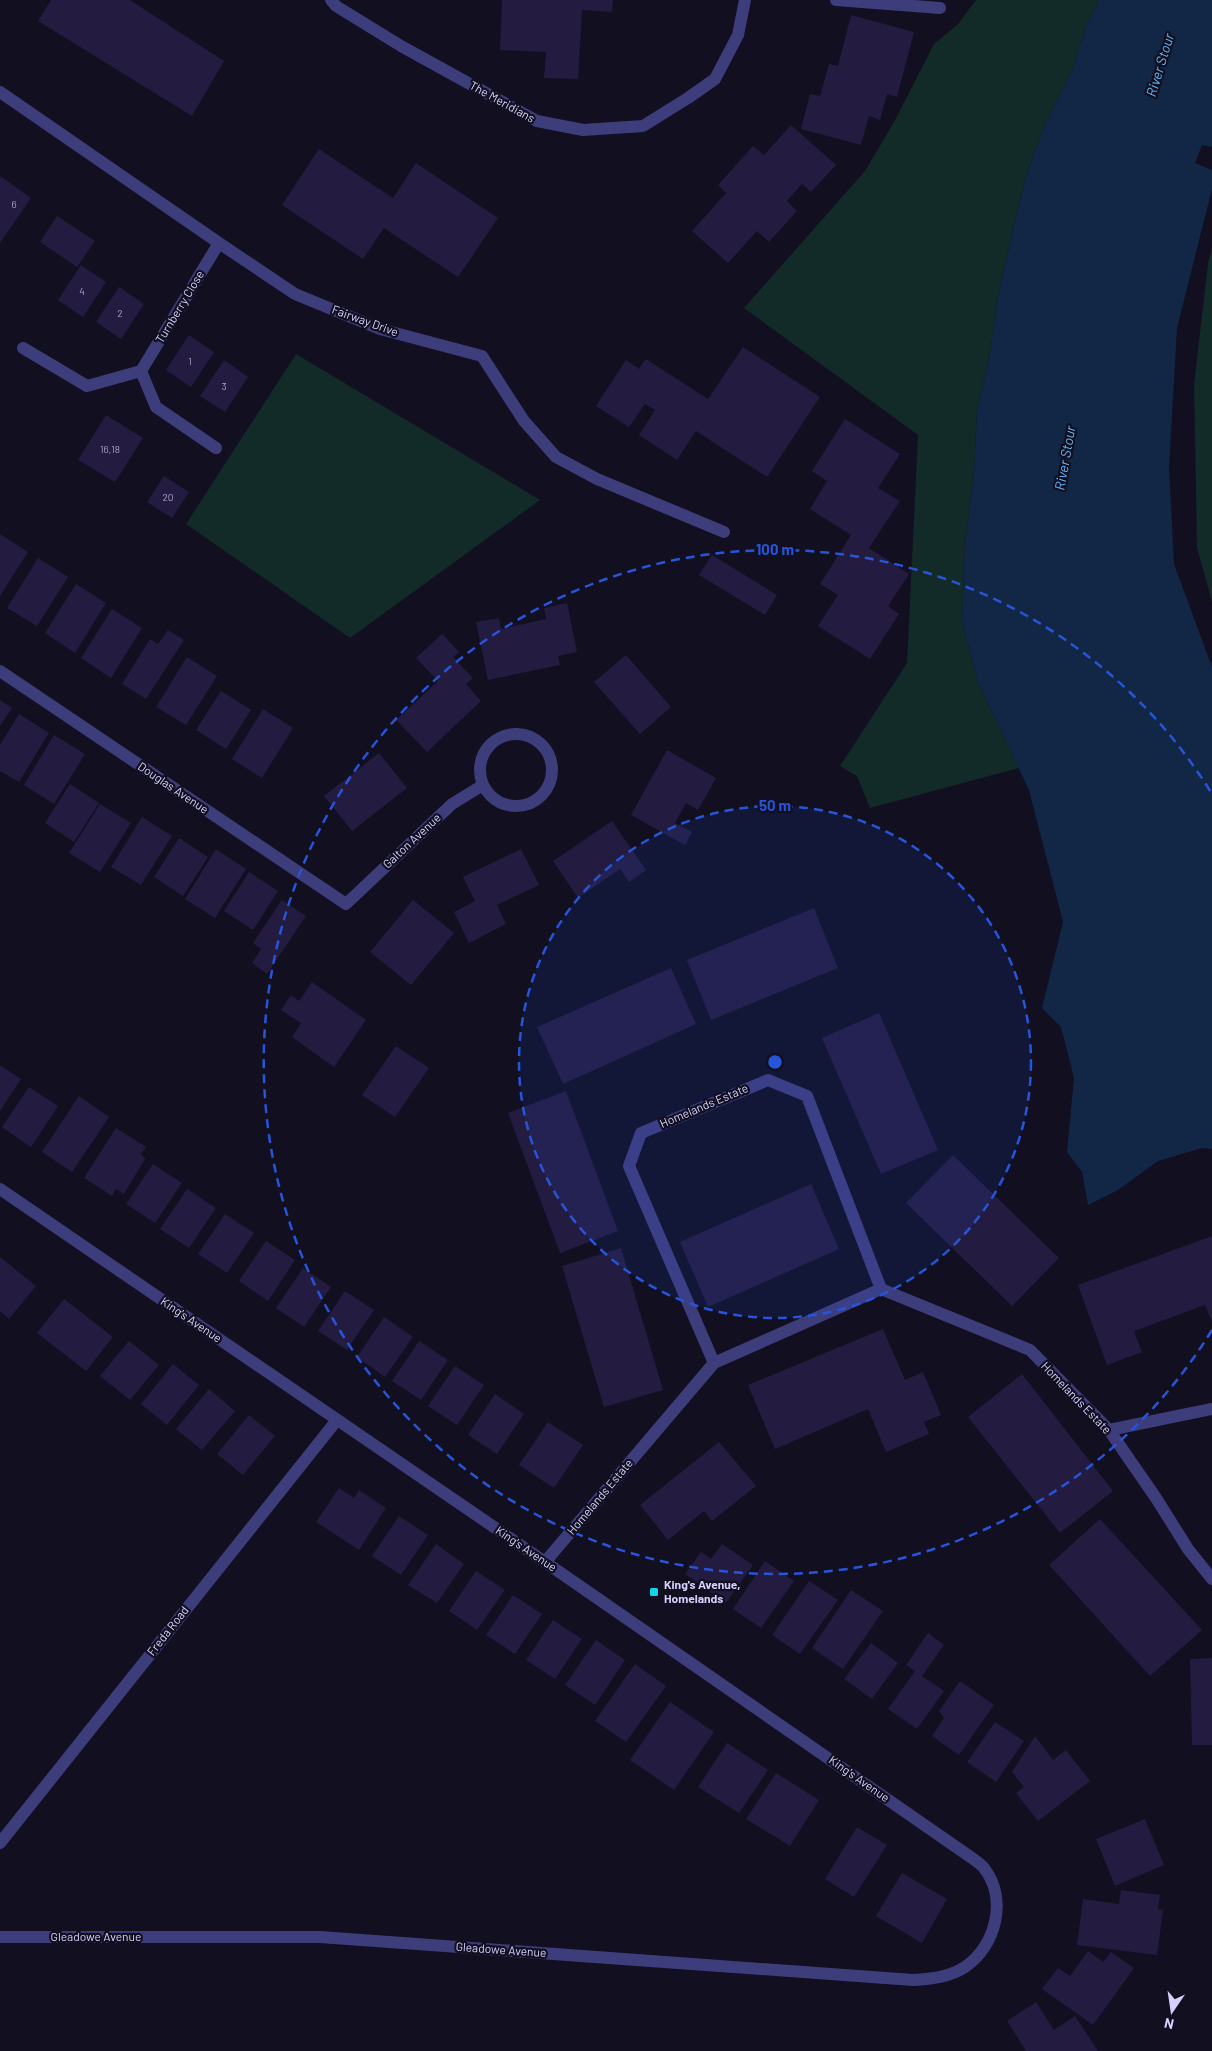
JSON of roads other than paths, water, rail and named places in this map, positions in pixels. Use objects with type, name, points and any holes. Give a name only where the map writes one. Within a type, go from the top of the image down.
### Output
[{"type":"street","name":"The Meridians","points":[[332,0],[336,6],[400,46],[537,122],[583,130],[643,126],[688,98],[715,78],[738,35],[745,0]]},
{"type":"street","points":[[836,0],[940,8]]},
{"type":"street","name":"Fairway Drive","points":[[0,92],[295,294],[380,329],[482,356],[524,421],[556,457],[597,479],[724,532]]},
{"type":"street","name":"Turnberry Close","points":[[141,371],[219,243]]},
{"type":"street","points":[[23,348],[86,386],[141,371],[156,407],[216,448]]},
{"type":"street","name":"Douglas Avenue","points":[[0,671],[346,904]]},
{"type":"street","points":[[506,735],[523,735],[540,743],[548,753],[552,772],[549,784],[542,795],[532,802],[520,805],[507,805],[488,794],[483,785],[480,766],[486,749],[495,740],[506,735]]},
{"type":"street","name":"Galton Avenue","points":[[346,904],[452,804],[483,785]]},
{"type":"street","name":"Homelands Estate","points":[[714,1363],[629,1166],[641,1133],[768,1080],[807,1096],[881,1289]]},
{"type":"street","name":"King's Avenue","points":[[0,1189],[545,1562],[972,1858],[984,1868],[995,1892],[995,1924],[988,1943]]},
{"type":"street","name":"Homelands Estate","points":[[545,1562],[714,1363],[881,1289],[1030,1350],[1109,1430],[1188,1549],[1212,1579]]},
{"type":"street","points":[[1109,1430],[1212,1409]]},
{"type":"street","name":"Freda Road","points":[[0,1843],[337,1420]]},
{"type":"street","name":"Gleadowe Avenue","points":[[0,1937],[320,1937],[913,1980],[950,1974],[964,1968],[975,1960],[988,1943]]},
{"type":"water","name":"River Stour","points":[[1099,0],[1212,0],[1212,147],[1202,145],[1195,163],[1212,170],[1212,189],[1177,328],[1169,468],[1174,564],[1212,667],[1212,1149],[1202,1148],[1158,1161],[1118,1190],[1088,1205],[1082,1172],[1067,1152],[1074,1078],[1061,1027],[1042,1008],[1063,922],[1029,790],[978,682],[962,621],[965,544],[974,474],[977,410],[989,361],[998,296],[1025,179],[1045,124],[1072,70],[1086,27]]},
{"type":"place","name":"King's Avenue, Homelands","points":[[654,1592]]}]
